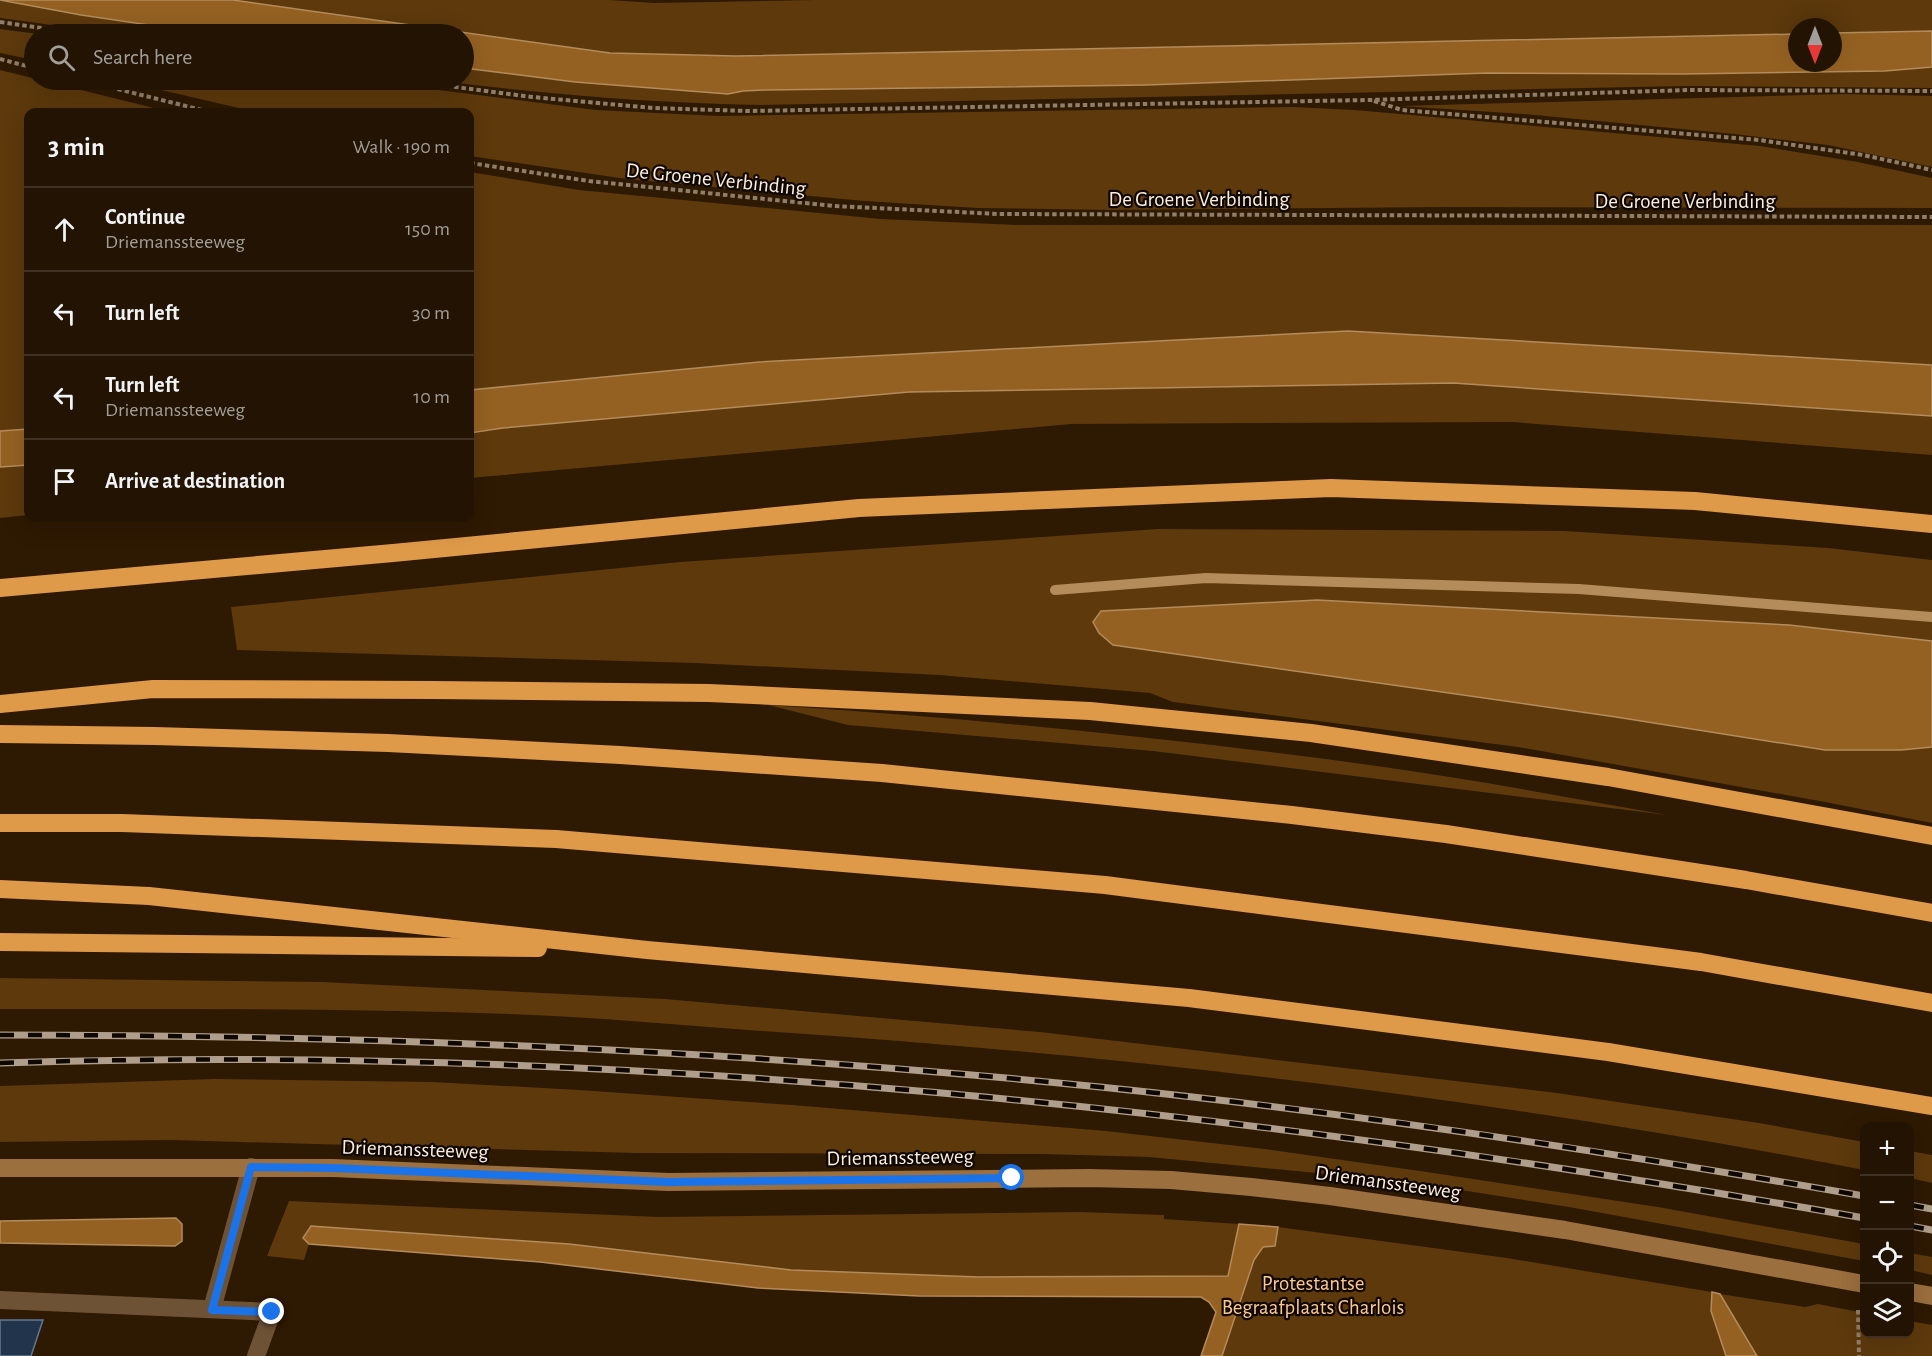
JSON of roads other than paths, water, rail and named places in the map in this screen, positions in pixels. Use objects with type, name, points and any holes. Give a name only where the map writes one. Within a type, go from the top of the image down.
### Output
[{"type":"highway","points":[[0,588],[859,508],[1331,488],[1695,501],[1932,524]]},
{"type":"highway","points":[[0,704],[153,689],[432,690],[709,693],[1090,711],[1311,733],[1574,772],[1932,836]]},
{"type":"highway","points":[[0,734],[388,743],[620,755],[882,773],[1292,815],[1446,834],[1746,880],[1932,913]]},
{"type":"highway","points":[[0,823],[122,823],[556,839],[1105,885],[1701,962],[1932,1003]]},
{"type":"highway","points":[[0,889],[149,896],[647,950],[1189,998],[1608,1052],[1932,1106]]},
{"type":"highway","points":[[0,942],[647,950]]},
{"type":"main road","name":"Driemanssteeweg","points":[[0,1168],[333,1168],[668,1182],[1078,1178],[1171,1180],[1330,1196],[1565,1230],[1860,1283]]},
{"type":"main road","points":[[1914,1293],[1932,1296]]},
{"type":"lane","points":[[212,1310],[251,1167]]},
{"type":"lane","points":[[0,1300],[272,1312],[256,1356]]},
{"type":"waterway","points":[[1055,590],[1206,578],[1579,589],[1932,617]]},
{"type":"railway","points":[[0,1035],[276,1038],[551,1047],[688,1054],[963,1074],[1196,1097],[1388,1121],[1579,1149],[1860,1195]]},
{"type":"railway","points":[[0,1063],[234,1059],[469,1064],[703,1075],[936,1092],[1169,1116],[1402,1145],[1860,1217]]},
{"type":"railway","points":[[1914,1206],[1932,1209]]},
{"type":"railway","points":[[1914,1227],[1932,1230]]},
{"type":"park label","name":"Protestantse Begraafplaats Charlois","points":[[1313,1295]]}]
